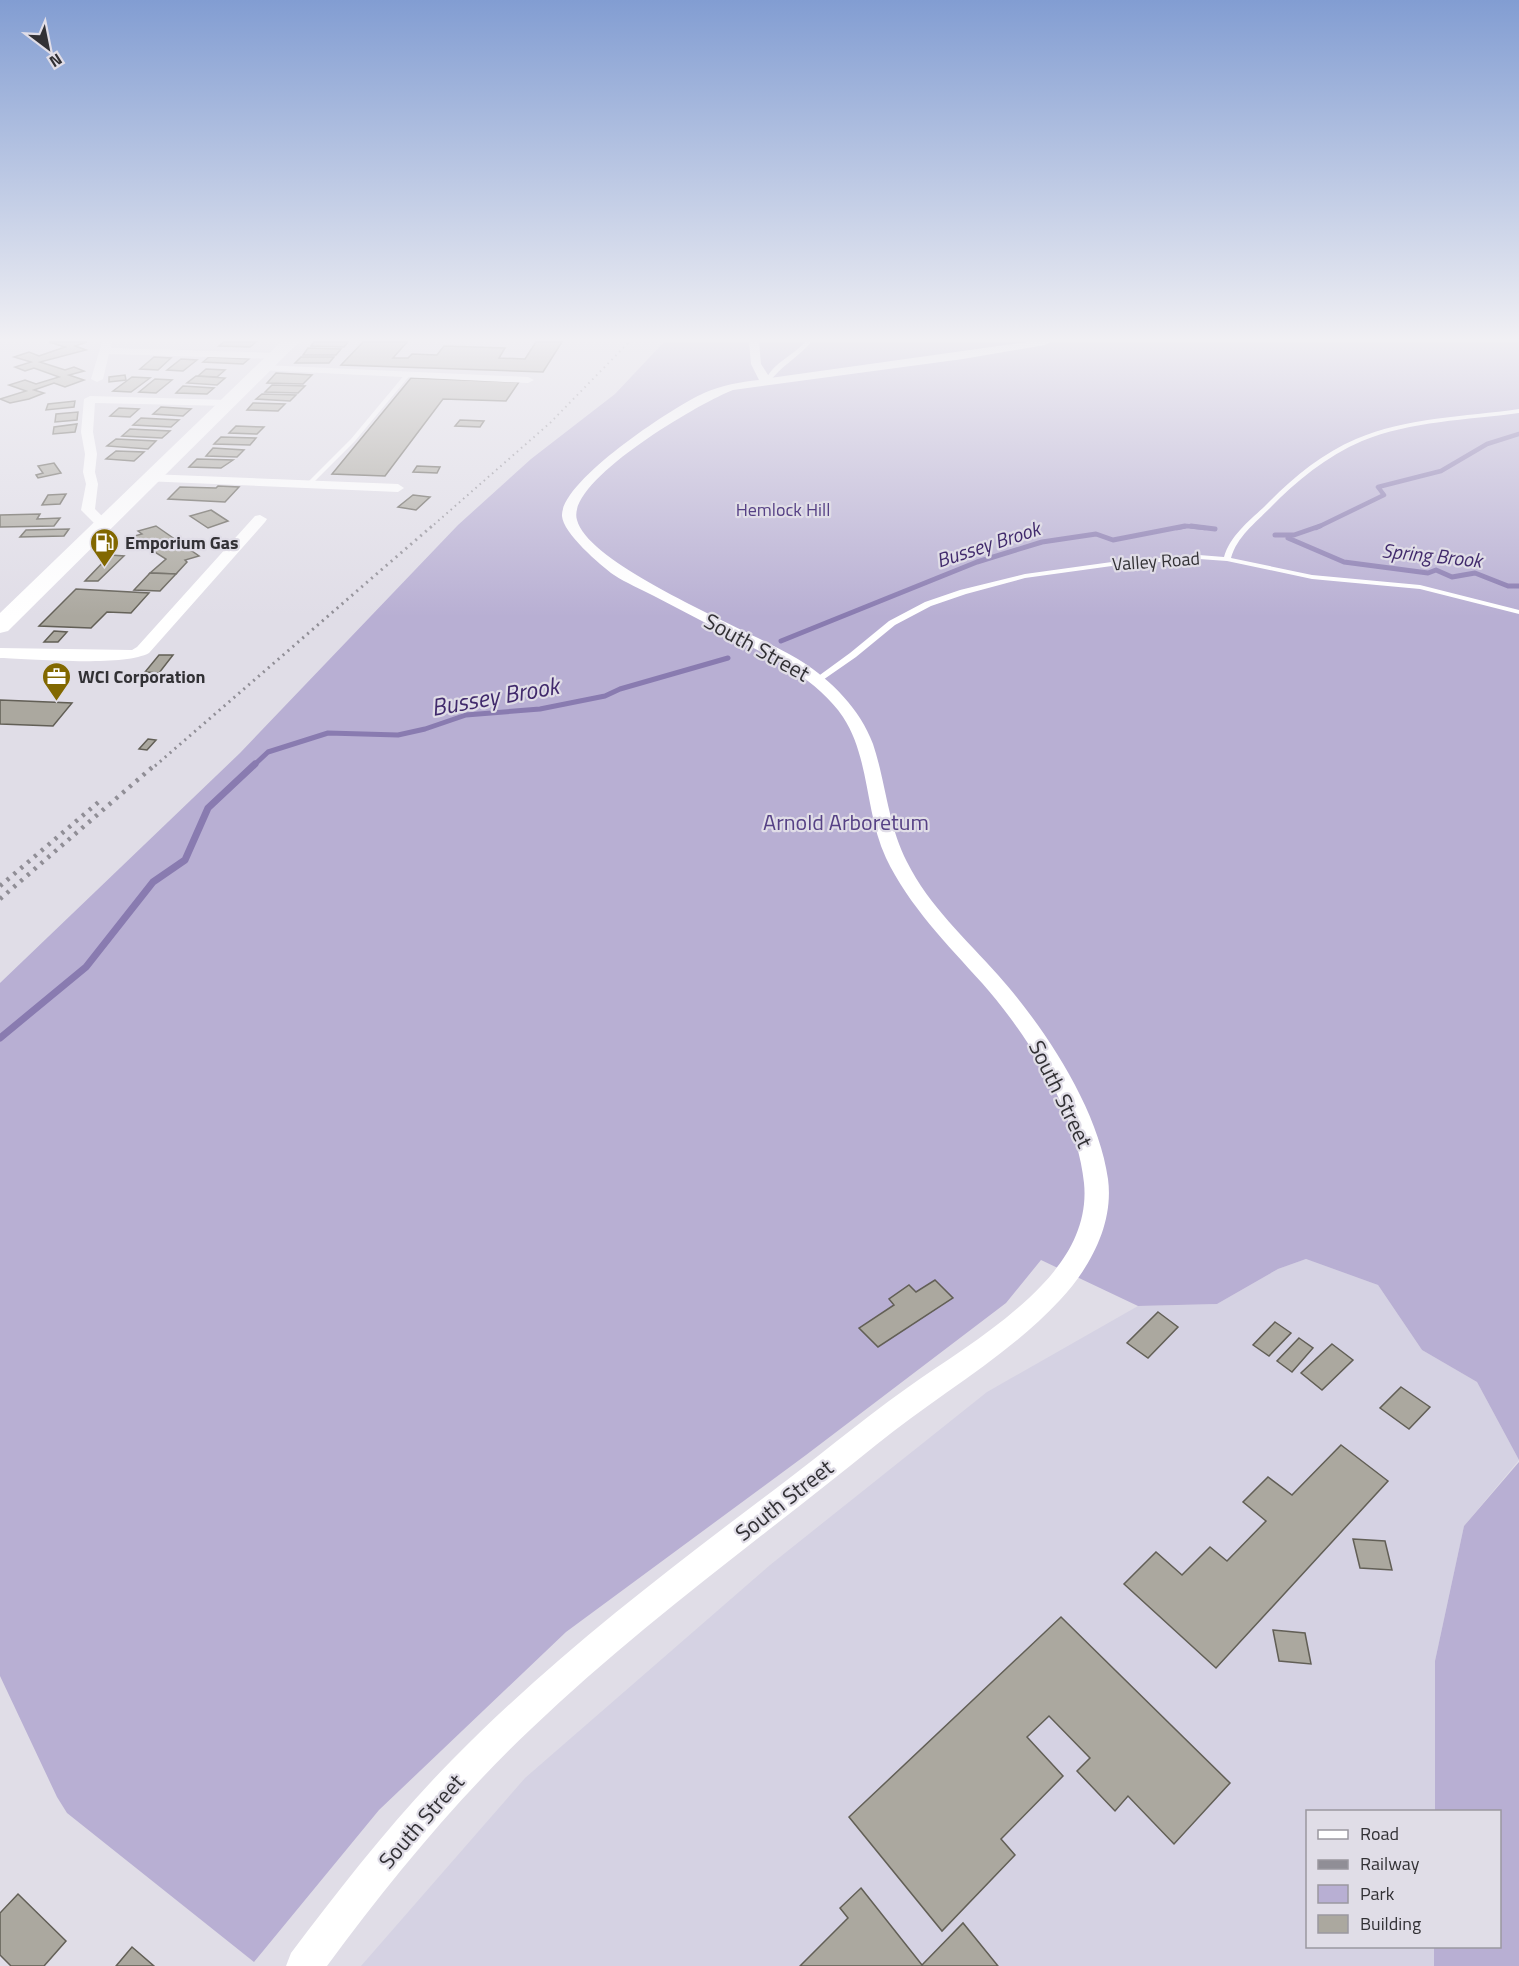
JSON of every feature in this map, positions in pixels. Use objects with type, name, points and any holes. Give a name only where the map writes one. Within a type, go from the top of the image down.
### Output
[{"type":"main road","points":[[0,626],[196,434]]},
{"type":"street","points":[[88,434],[91,454],[89,472],[92,484],[89,512],[103,524]]},
{"type":"street","name":"South Street","points":[[304,1966],[393,1850],[460,1775],[542,1696],[622,1627],[752,1524],[907,1404],[1031,1313],[1068,1272],[1084,1248],[1093,1226],[1097,1202],[1094,1168],[1085,1139],[1067,1098],[1040,1047],[1011,1003],[936,920],[907,880],[888,840],[867,754],[858,729],[838,699],[817,680],[774,652],[642,586],[619,572],[583,540],[569,520],[569,508],[581,489],[600,469],[645,434]]},
{"type":"street","points":[[149,478],[398,488]]},
{"type":"street","points":[[278,501],[294,484]]},
{"type":"street","points":[[0,653],[117,656],[136,654],[143,650],[260,519]]},
{"type":"lane","points":[[309,485],[358,434]]},
{"type":"lane","points":[[1227,559],[1232,544],[1275,499],[1312,468],[1346,446],[1383,434]]},
{"type":"lane","name":"Valley Road","points":[[817,680],[853,655],[892,623],[915,610],[954,595],[1025,576],[1178,558],[1227,559],[1312,577],[1420,587],[1519,612]]},
{"type":"shaded area","points":[[1306,1259],[1378,1285],[1422,1350],[1477,1382],[1519,1460],[1464,1526],[1435,1661],[1435,1810],[1306,1810],[1306,1948],[1434,1948],[1434,1966],[361,1966],[525,1778],[770,1565],[987,1392],[1138,1306],[1217,1304],[1278,1269]]},
{"type":"green space","name":"Arnold Arboretum","points":[[564,434],[1519,434],[1519,1460],[1477,1382],[1422,1350],[1378,1285],[1306,1259],[1278,1269],[1217,1304],[1138,1306],[1041,1260],[1006,1303],[806,1455],[566,1632],[379,1810],[254,1962],[67,1813],[57,1797],[0,1676],[0,983],[240,753],[458,525],[531,459]]},
{"type":"green space","points":[[1519,1462],[1519,1966],[1434,1966],[1434,1948],[1501,1948],[1501,1810],[1435,1810],[1435,1661],[1464,1526]]},
{"type":"building","points":[[125,434],[167,434],[162,438],[122,436]]},
{"type":"building","points":[[365,434],[417,434],[385,476],[332,474]]},
{"type":"building","points":[[221,437],[256,438],[250,445],[214,444]]},
{"type":"building","points":[[116,439],[156,441],[148,449],[107,446]]},
{"type":"building","points":[[213,448],[244,450],[237,457],[206,456]]},
{"type":"building","points":[[116,451],[144,452],[134,461],[106,459]]},
{"type":"building","points":[[197,459],[233,460],[221,468],[189,467]]},
{"type":"building","points":[[54,463],[61,473],[38,478],[36,475],[43,473],[38,466]]},
{"type":"building","points":[[417,466],[440,467],[437,473],[413,472]]},
{"type":"building","points":[[218,486],[239,487],[225,502],[168,499],[180,487],[216,488]]},
{"type":"building","points":[[66,494],[60,504],[42,505],[48,495]]},
{"type":"building","points":[[413,495],[430,497],[416,510],[398,507]]},
{"type":"building","points":[[211,510],[228,521],[208,528],[190,516]]},
{"type":"building","points":[[40,514],[37,519],[60,518],[54,526],[0,527],[0,515]]},
{"type":"building","points":[[156,526],[199,556],[185,560],[187,562],[176,574],[150,573],[166,559],[131,537],[142,534],[138,531]]},
{"type":"building","points":[[69,529],[64,536],[20,537],[26,530]]},
{"type":"building","points":[[110,555],[124,556],[98,581],[85,581]]},
{"type":"building","points":[[150,573],[176,574],[160,591],[134,590]]},
{"type":"building","points":[[76,589],[149,593],[131,613],[107,612],[91,628],[39,626]]},
{"type":"building","points":[[54,631],[67,632],[58,642],[44,642]]},
{"type":"building","points":[[159,655],[173,655],[159,673],[145,672]]},
{"type":"building","points":[[0,700],[72,703],[53,726],[0,724]]},
{"type":"building","points":[[148,739],[156,740],[147,750],[139,749]]},
{"type":"building","points":[[935,1280],[953,1298],[878,1347],[859,1328],[894,1305],[889,1299],[909,1285],[916,1292]]},
{"type":"building","points":[[1158,1312],[1178,1327],[1148,1358],[1127,1343]]},
{"type":"building","points":[[1275,1322],[1291,1333],[1269,1356],[1253,1345]]},
{"type":"building","points":[[1299,1338],[1313,1348],[1292,1372],[1277,1361]]},
{"type":"building","points":[[1332,1344],[1353,1360],[1322,1390],[1301,1373]]},
{"type":"building","points":[[1401,1387],[1430,1407],[1409,1429],[1380,1408]]},
{"type":"building","points":[[1341,1445],[1388,1481],[1216,1668],[1124,1584],[1156,1552],[1182,1575],[1210,1547],[1227,1561],[1266,1521],[1243,1502],[1268,1477],[1292,1495]]},
{"type":"building","points":[[1353,1539],[1385,1541],[1392,1570],[1360,1568]]},
{"type":"building","points":[[1061,1617],[1230,1783],[1174,1844],[1128,1796],[1115,1811],[1077,1771],[1090,1758],[1049,1716],[1027,1737],[1063,1776],[1001,1839],[1015,1855],[942,1931],[849,1817]]},
{"type":"building","points":[[1273,1630],[1305,1633],[1311,1664],[1279,1661]]},
{"type":"building","points":[[861,1888],[922,1965],[963,1923],[998,1966],[800,1966],[848,1918],[840,1908]]},
{"type":"building","points":[[18,1894],[66,1941],[44,1966],[11,1966],[0,1955],[0,1913]]},
{"type":"building","points":[[132,1947],[154,1966],[116,1966]]},
{"type":"waterway","name":"Bussey Brook","points":[[1316,528],[1384,495],[1378,487],[1441,471],[1487,444],[1519,434]]},
{"type":"waterway","name":"Bussey Brook","points":[[781,641],[977,562],[1042,542],[1096,534],[1113,540],[1185,526]]},
{"type":"waterway","name":"Bussey Brook","points":[[1177,528],[1187,526],[1205,528]]},
{"type":"waterway","name":"Bussey Brook","points":[[1191,526],[1215,529]]},
{"type":"waterway","name":"Bussey Brook","points":[[1275,535],[1294,535],[1320,526]]},
{"type":"waterway","name":"Spring Brook","points":[[1288,538],[1344,562],[1428,573],[1436,570],[1452,577],[1475,573],[1508,586],[1519,586]]},
{"type":"waterway","name":"Bussey Brook","points":[[253,766],[268,752],[328,733],[398,735],[425,729],[466,715],[540,709],[605,696],[620,689],[728,658]]},
{"type":"waterway","name":"Bussey Brook","points":[[0,1038],[86,967],[153,882],[185,860],[208,808],[255,764]]},
{"type":"railway","points":[[430,528],[538,434]]},
{"type":"railway","points":[[155,766],[432,526]]},
{"type":"railway","points":[[0,899],[156,764]]},
{"type":"railway","points":[[0,886],[101,800]]},
{"type":"place","name":"Emporium Gas","points":[[104,568]]},
{"type":"place","name":"WCI Corporation","points":[[57,702]]},
{"type":"park label","name":"Hemlock Hill","points":[[783,509]]}]
